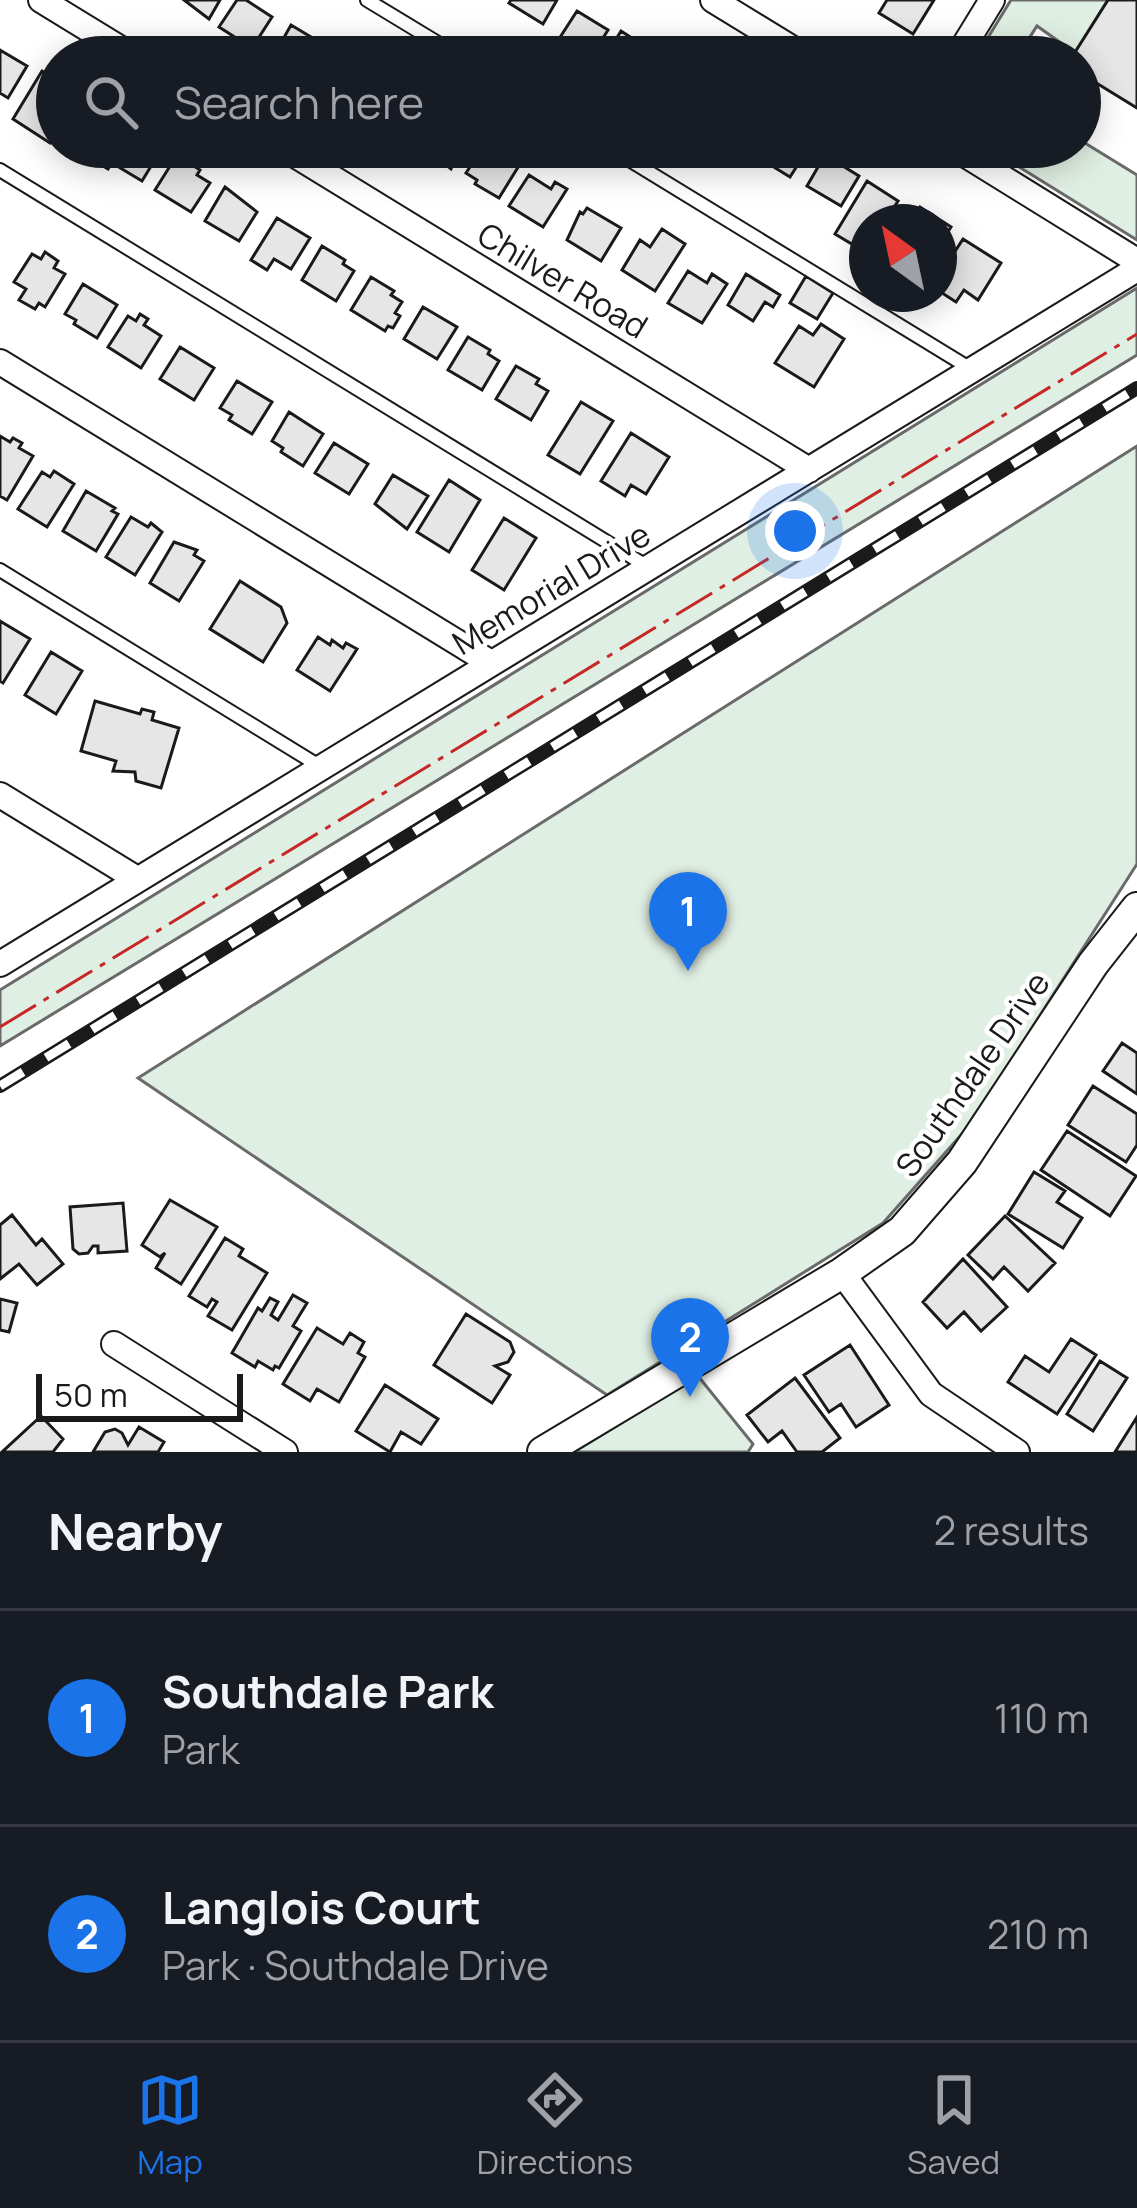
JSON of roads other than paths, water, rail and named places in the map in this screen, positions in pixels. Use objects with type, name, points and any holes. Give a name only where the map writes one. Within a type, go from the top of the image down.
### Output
[{"type":"street","points":[[41,0],[100,36]]},
{"type":"street","points":[[713,0],[772,36]]},
{"type":"street","points":[[970,36],[992,0]]},
{"type":"street","name":"Chilver Road","points":[[316,168],[809,470]]},
{"type":"street","points":[[986,168],[1137,265]]},
{"type":"street","name":"Memorial Drive","points":[[0,964],[1137,265]]},
{"type":"street","points":[[0,362],[491,663]]},
{"type":"street","points":[[0,795],[137,879]]},
{"type":"street","name":"Southdale Drive","points":[[543,1452],[842,1274],[902,1231],[962,1162],[1093,964],[1137,908]]},
{"type":"street","points":[[842,1274],[931,1394],[1017,1452]]},
{"type":"street","points":[[114,1344],[285,1452]]},
{"type":"lane","points":[[368,0],[427,36]]},
{"type":"lane","points":[[642,168],[972,370]]},
{"type":"lane","points":[[0,170],[650,568]]},
{"type":"lane","points":[[0,570],[322,768]]},
{"type":"railway","points":[[0,1086],[1137,388]]},
{"type":"place","name":"Southdale Park","points":[[688,971]]},
{"type":"place","name":"Langlois Court","points":[[690,1397]]}]
